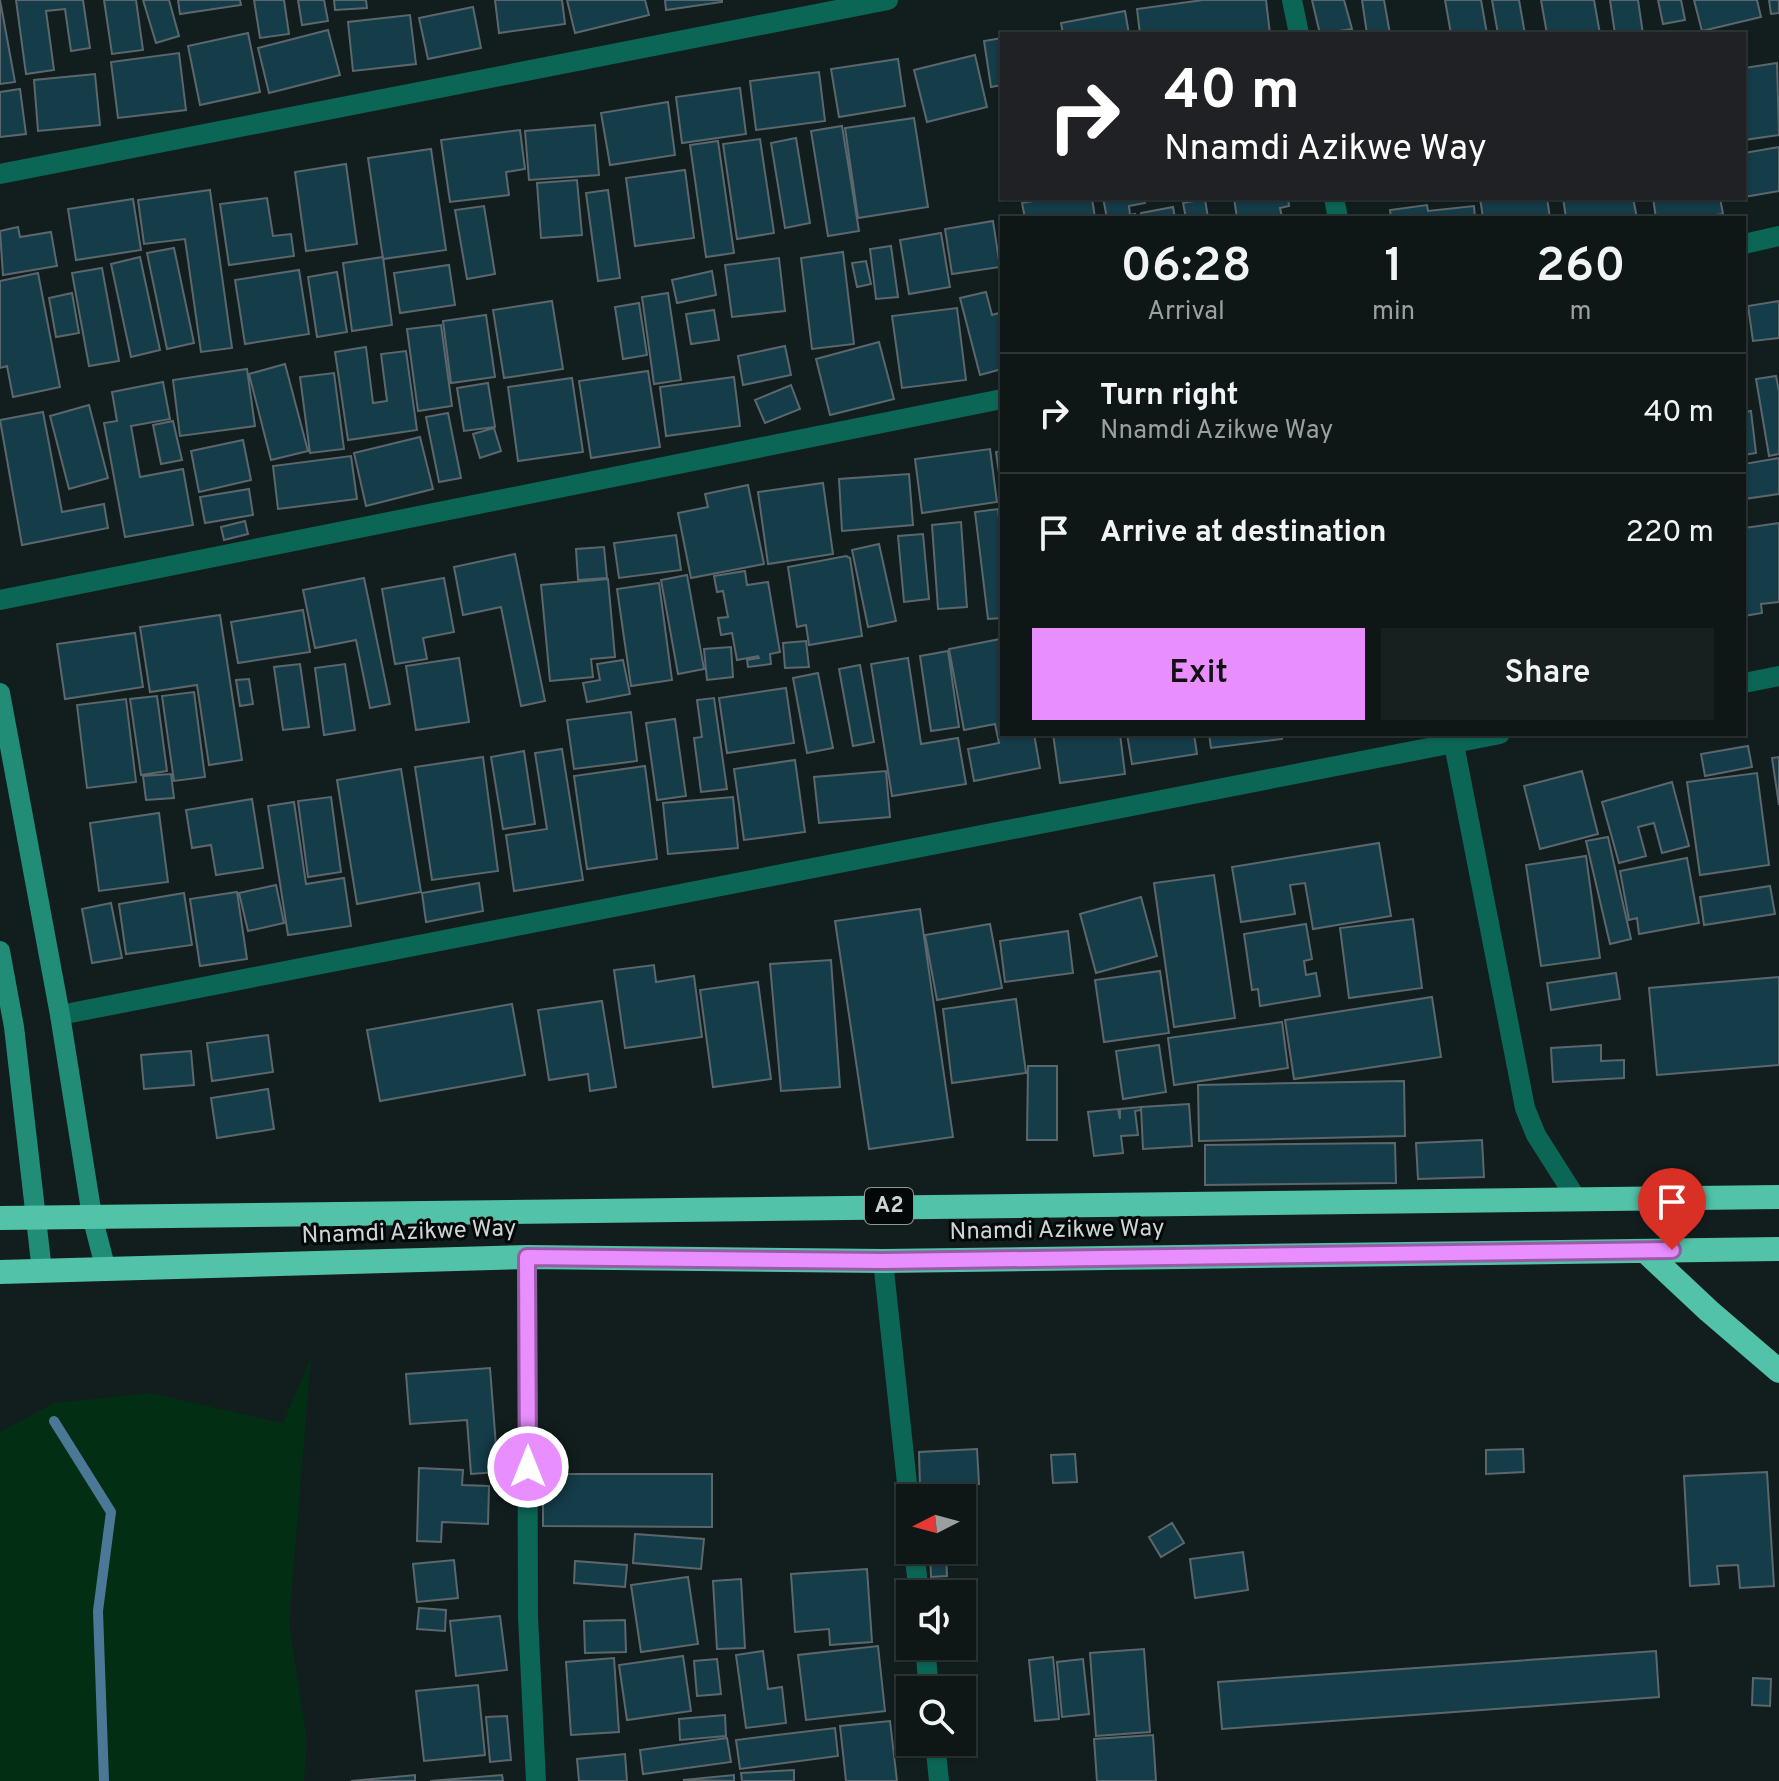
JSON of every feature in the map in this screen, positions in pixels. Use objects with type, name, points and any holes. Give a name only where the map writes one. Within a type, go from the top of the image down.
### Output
[{"type":"highway","name":"Nnamdi Azikwe Way","points":[[0,1218],[1779,1197]]},
{"type":"highway","name":"Nnamdi Azikwe Way","points":[[0,1272],[527,1257],[883,1261],[1779,1249]]},
{"type":"highway","points":[[1645,1251],[1779,1371]]},
{"type":"street","points":[[0,174],[888,0]]},
{"type":"street","points":[[1292,0],[1299,32]]},
{"type":"street","points":[[1746,244],[1779,236]]},
{"type":"street","points":[[0,600],[1000,399]]},
{"type":"street","points":[[1746,683],[1779,676]]},
{"type":"street","points":[[0,693],[60,1015],[92,1216],[106,1270]]},
{"type":"street","points":[[60,1015],[1453,739],[1481,736]]},
{"type":"street","points":[[1453,739],[1525,1108],[1536,1135],[1576,1198]]},
{"type":"street","points":[[0,951],[14,1027],[42,1271]]},
{"type":"street","points":[[527,1257],[528,1617],[536,1781]]},
{"type":"street","points":[[883,1261],[907,1484]]},
{"type":"street","points":[[936,1756],[939,1781]]},
{"type":"green space","points":[[311,1357],[289,1623],[307,1741],[304,1781],[0,1781],[0,1432],[54,1403],[150,1393],[283,1423]]},
{"type":"building","points":[[0,0],[15,82],[0,84]]},
{"type":"building","points":[[16,0],[83,0],[90,48],[71,51],[65,9],[46,11],[54,70],[26,74]]},
{"type":"building","points":[[104,0],[136,0],[143,50],[112,54]]},
{"type":"building","points":[[143,0],[169,0],[179,36],[156,43]]},
{"type":"building","points":[[178,0],[240,0],[241,5],[180,14]]},
{"type":"building","points":[[254,0],[284,0],[289,34],[260,38]]},
{"type":"building","points":[[298,0],[324,0],[328,21],[302,25]]},
{"type":"building","points":[[334,0],[366,0],[367,8],[335,10]]},
{"type":"building","points":[[495,0],[562,0],[565,24],[499,33]]},
{"type":"building","points":[[567,0],[645,0],[649,15],[575,33]]},
{"type":"building","points":[[665,0],[722,0],[722,2],[666,10]]},
{"type":"building","points":[[1203,0],[1266,0],[1270,32],[1140,32],[1137,9]]},
{"type":"building","points":[[1312,0],[1344,0],[1352,29],[1320,32]]},
{"type":"building","points":[[1362,0],[1384,0],[1390,32],[1367,32]]},
{"type":"building","points":[[1445,0],[1481,0],[1487,32],[1451,32]]},
{"type":"building","points":[[1492,0],[1519,0],[1525,32],[1498,32]]},
{"type":"building","points":[[1541,0],[1594,0],[1600,32],[1547,32]]},
{"type":"building","points":[[1610,0],[1638,0],[1643,32],[1615,32]]},
{"type":"building","points":[[1658,0],[1681,0],[1685,20],[1663,24]]},
{"type":"building","points":[[1694,0],[1757,0],[1761,17],[1702,31]]},
{"type":"building","points":[[1769,0],[1779,0],[1779,13],[1771,14]]},
{"type":"building","points":[[473,7],[481,48],[428,59],[419,18]]},
{"type":"building","points":[[1125,11],[1129,32],[1063,32],[1061,23]]},
{"type":"building","points":[[410,15],[416,64],[353,71],[348,22]]},
{"type":"building","points":[[328,30],[340,75],[269,93],[258,48]]},
{"type":"building","points":[[248,33],[260,92],[200,105],[188,46]]},
{"type":"building","points":[[1000,38],[1000,85],[991,87],[984,41]]},
{"type":"building","points":[[179,53],[186,110],[118,118],[111,62]]},
{"type":"building","points":[[975,55],[987,107],[927,122],[914,70]]},
{"type":"building","points":[[898,59],[905,106],[839,117],[831,69]]},
{"type":"building","points":[[1777,63],[1779,135],[1746,140],[1746,68]]},
{"type":"building","points":[[819,72],[825,121],[756,130],[750,81]]},
{"type":"building","points":[[95,74],[100,125],[38,131],[34,80]]},
{"type":"building","points":[[740,88],[746,134],[682,143],[676,97]]},
{"type":"building","points":[[20,89],[26,134],[0,137],[0,92]]},
{"type":"building","points":[[668,102],[675,155],[610,165],[601,113]]},
{"type":"building","points":[[914,118],[928,207],[858,218],[845,128]]},
{"type":"building","points":[[595,125],[599,175],[529,180],[525,131]]},
{"type":"building","points":[[842,126],[859,231],[828,236],[811,131]]},
{"type":"building","points":[[520,130],[525,169],[506,172],[509,195],[450,202],[441,140]]},
{"type":"building","points":[[796,138],[810,223],[785,228],[771,143]]},
{"type":"building","points":[[760,139],[774,233],[737,239],[723,144]]},
{"type":"building","points":[[718,141],[734,253],[706,257],[690,145]]},
{"type":"building","points":[[1779,147],[1779,191],[1746,197],[1746,153]]},
{"type":"building","points":[[431,149],[446,250],[383,259],[368,158]]},
{"type":"building","points":[[346,164],[357,244],[306,251],[295,172]]},
{"type":"building","points":[[685,170],[694,238],[635,246],[626,178]]},
{"type":"building","points":[[577,180],[582,235],[541,238],[537,183]]},
{"type":"building","points":[[210,190],[232,348],[201,352],[185,239],[144,244],[138,200]]},
{"type":"building","points":[[608,190],[620,278],[598,281],[586,193]]},
{"type":"building","points":[[267,198],[273,236],[291,234],[294,256],[229,265],[220,204]]},
{"type":"building","points":[[133,199],[141,250],[76,260],[68,209]]},
{"type":"building","points":[[1092,200],[1095,216],[1025,216],[1022,203]]},
{"type":"building","points":[[1103,200],[1144,200],[1145,203],[1129,206],[1130,215],[1136,216],[1107,216]]},
{"type":"building","points":[[1205,200],[1208,216],[1186,216],[1183,203]]},
{"type":"building","points":[[1234,200],[1288,200],[1289,206],[1280,208],[1282,216],[1237,216]]},
{"type":"building","points":[[1480,200],[1547,200],[1550,216],[1483,216]]},
{"type":"building","points":[[1563,200],[1633,200],[1637,216],[1566,216]]},
{"type":"building","points":[[1653,200],[1720,200],[1723,214],[1708,216],[1656,216]]},
{"type":"building","points":[[1427,205],[1428,211],[1474,206],[1475,216],[1391,216],[1390,210]]},
{"type":"building","points":[[484,206],[495,274],[467,279],[455,210]]},
{"type":"building","points":[[1173,207],[1175,216],[1142,216],[1141,213]]},
{"type":"building","points":[[993,221],[1000,267],[952,274],[945,229]]},
{"type":"building","points":[[18,227],[20,237],[51,232],[57,266],[3,275],[0,231]]},
{"type":"building","points":[[941,233],[950,287],[909,294],[900,240]]},
{"type":"building","points":[[891,246],[898,297],[876,299],[870,249]]},
{"type":"building","points":[[174,248],[194,343],[167,349],[147,253]]},
{"type":"building","points":[[843,252],[854,344],[812,349],[801,258]]},
{"type":"building","points":[[140,257],[160,350],[131,357],[111,264]]},
{"type":"building","points":[[383,257],[392,325],[352,331],[343,263]]},
{"type":"building","points":[[779,258],[785,311],[732,317],[725,265]]},
{"type":"building","points":[[866,261],[871,284],[857,287],[852,263]]},
{"type":"building","points":[[449,265],[455,305],[400,313],[394,273]]},
{"type":"building","points":[[102,268],[119,361],[89,366],[72,273]]},
{"type":"building","points":[[299,270],[309,334],[245,344],[235,280]]},
{"type":"building","points":[[712,271],[716,295],[677,303],[672,280]]},
{"type":"building","points":[[337,272],[347,332],[317,337],[308,277]]},
{"type":"building","points":[[38,273],[60,387],[13,397],[7,366],[0,368],[0,281]]},
{"type":"building","points":[[986,292],[992,315],[1000,313],[1000,370],[980,375],[960,298]]},
{"type":"building","points":[[72,293],[79,333],[56,337],[49,298]]},
{"type":"building","points":[[668,293],[681,380],[654,384],[642,297]]},
{"type":"building","points":[[552,301],[563,369],[504,378],[493,310]]},
{"type":"building","points":[[1779,301],[1779,338],[1753,341],[1748,306]]},
{"type":"building","points":[[639,303],[647,355],[623,359],[615,307]]},
{"type":"building","points":[[957,308],[966,380],[902,388],[892,316]]},
{"type":"building","points":[[714,310],[719,340],[691,344],[686,314]]},
{"type":"building","points":[[486,315],[495,377],[451,383],[443,321]]},
{"type":"building","points":[[441,325],[452,406],[418,411],[407,329]]},
{"type":"building","points":[[879,342],[894,399],[830,415],[816,359]]},
{"type":"building","points":[[785,346],[791,375],[743,385],[738,356]]},
{"type":"building","points":[[366,347],[373,403],[387,401],[381,354],[406,351],[417,430],[348,440],[335,352]]},
{"type":"building","points":[[285,364],[308,451],[271,460],[249,374]]},
{"type":"building","points":[[247,369],[255,426],[180,436],[173,380]]},
{"type":"building","points":[[648,371],[660,447],[591,458],[579,381]]},
{"type":"building","points":[[334,373],[344,449],[310,453],[300,377]]},
{"type":"building","points":[[1776,376],[1779,391],[1779,454],[1769,456],[1756,379]]},
{"type":"building","points":[[734,377],[740,426],[666,436],[660,387]]},
{"type":"building","points":[[572,378],[583,452],[518,461],[508,387]]},
{"type":"building","points":[[163,382],[170,419],[131,426],[140,477],[183,469],[193,525],[125,537],[104,423],[117,421],[112,392]]},
{"type":"building","points":[[488,383],[495,427],[464,431],[457,388]]},
{"type":"building","points":[[791,385],[800,409],[765,423],[755,400]]},
{"type":"building","points":[[89,405],[108,478],[69,489],[50,416]]},
{"type":"building","points":[[1751,411],[1756,453],[1746,455],[1746,412]]},
{"type":"building","points":[[43,412],[62,512],[104,504],[108,528],[22,545],[0,420]]},
{"type":"building","points":[[448,413],[461,478],[439,482],[426,417]]},
{"type":"building","points":[[173,421],[182,460],[161,464],[153,425]]},
{"type":"building","points":[[494,428],[501,451],[480,458],[473,434]]},
{"type":"building","points":[[420,437],[433,489],[366,506],[354,453]]},
{"type":"building","points":[[243,440],[251,480],[199,492],[191,451]]},
{"type":"building","points":[[990,449],[997,502],[922,513],[915,459]]},
{"type":"building","points":[[1000,451],[1000,480],[996,452]]},
{"type":"building","points":[[351,456],[357,499],[278,509],[273,466]]},
{"type":"building","points":[[1779,458],[1779,494],[1746,499],[1746,464]]},
{"type":"building","points":[[909,474],[913,525],[842,531],[839,479]]},
{"type":"building","points":[[823,483],[833,554],[768,564],[758,492]]},
{"type":"building","points":[[748,485],[764,564],[691,578],[678,513],[708,507],[705,494]]},
{"type":"building","points":[[249,489],[253,515],[205,523],[200,497]]},
{"type":"building","points":[[998,509],[1000,618],[988,619],[975,512]]},
{"type":"building","points":[[245,521],[248,534],[224,540],[221,527]]},
{"type":"building","points":[[961,522],[967,607],[938,609],[932,525]]},
{"type":"building","points":[[1779,523],[1779,602],[1761,604],[1762,613],[1746,616],[1746,528]]},
{"type":"building","points":[[923,534],[929,599],[904,602],[898,536]]},
{"type":"building","points":[[676,535],[681,570],[619,578],[614,543]]},
{"type":"building","points":[[879,544],[896,621],[868,627],[852,550]]},
{"type":"building","points":[[604,547],[607,578],[578,580],[576,549]]},
{"type":"building","points":[[515,554],[545,701],[521,706],[501,607],[463,615],[454,567]]},
{"type":"building","points":[[846,556],[850,558],[862,636],[809,645],[806,625],[797,627],[788,567]]},
{"type":"building","points":[[745,571],[747,585],[768,582],[780,652],[770,654],[771,664],[748,667],[747,660],[758,656],[737,660],[732,633],[721,635],[718,618],[728,617],[723,591],[717,592],[714,576]]},
{"type":"building","points":[[687,575],[704,669],[678,674],[661,580]]},
{"type":"building","points":[[364,578],[390,704],[370,708],[356,640],[315,648],[303,590]]},
{"type":"building","points":[[444,578],[454,632],[423,638],[427,659],[395,664],[382,589]]},
{"type":"building","points":[[608,579],[615,657],[591,659],[593,677],[550,681],[541,585]]},
{"type":"building","points":[[659,583],[672,680],[631,686],[617,589]]},
{"type":"building","points":[[303,610],[310,652],[238,663],[231,622]]},
{"type":"building","points":[[220,615],[242,760],[209,765],[197,685],[150,692],[140,627]]},
{"type":"building","points":[[135,633],[143,687],[65,699],[57,644]]},
{"type":"building","points":[[1000,639],[1000,736],[1034,736],[1040,768],[974,781],[968,749],[999,743],[995,724],[964,730],[949,649]]},
{"type":"building","points":[[806,641],[809,667],[785,668],[783,643]]},
{"type":"building","points":[[731,647],[733,677],[707,680],[704,649]]},
{"type":"building","points":[[948,651],[959,727],[931,731],[920,656]]},
{"type":"building","points":[[459,658],[469,722],[416,730],[406,666]]},
{"type":"building","points":[[908,658],[921,744],[958,738],[966,784],[892,796],[871,664]]},
{"type":"building","points":[[623,660],[630,694],[587,702],[583,683],[600,680],[597,664]]},
{"type":"building","points":[[300,664],[309,727],[283,730],[274,667]]},
{"type":"building","points":[[345,664],[355,730],[324,735],[315,668]]},
{"type":"building","points":[[860,665],[874,742],[853,746],[839,669]]},
{"type":"building","points":[[818,673],[833,748],[807,753],[793,678]]},
{"type":"building","points":[[249,679],[253,704],[240,706],[236,680]]},
{"type":"building","points":[[786,688],[794,743],[727,753],[719,698]]},
{"type":"building","points":[[194,692],[205,777],[174,781],[162,696]]},
{"type":"building","points":[[157,696],[167,771],[141,775],[130,699]]},
{"type":"building","points":[[714,698],[727,789],[701,792],[694,738],[702,737],[697,700]]},
{"type":"building","points":[[126,699],[136,782],[87,788],[77,705]]},
{"type":"building","points":[[631,712],[637,761],[574,769],[567,720]]},
{"type":"building","points":[[675,719],[686,796],[657,800],[646,723]]},
{"type":"building","points":[[1053,736],[1120,736],[1125,774],[1060,783]]},
{"type":"building","points":[[1127,736],[1194,736],[1197,754],[1132,764]]},
{"type":"building","points":[[1209,736],[1281,736],[1282,739],[1211,748]]},
{"type":"building","points":[[1748,746],[1752,767],[1705,776],[1701,754]]},
{"type":"building","points":[[562,749],[583,880],[514,891],[506,835],[547,829],[535,753]]},
{"type":"building","points":[[524,751],[535,824],[503,829],[491,757]]},
{"type":"building","points":[[483,757],[498,871],[432,880],[415,767]]},
{"type":"building","points":[[1779,757],[1779,805],[1772,758]]},
{"type":"building","points":[[795,760],[805,832],[744,840],[734,769]]},
{"type":"building","points":[[645,766],[657,859],[587,869],[574,776]]},
{"type":"building","points":[[401,769],[421,892],[357,904],[337,780]]},
{"type":"building","points":[[886,771],[890,817],[819,823],[814,777]]},
{"type":"building","points":[[1582,771],[1598,834],[1540,849],[1524,786]]},
{"type":"building","points":[[1757,773],[1769,865],[1700,875],[1687,782]]},
{"type":"building","points":[[171,774],[174,798],[146,800],[143,776]]},
{"type":"building","points":[[1672,782],[1689,846],[1662,853],[1654,823],[1638,827],[1646,856],[1619,863],[1602,802]]},
{"type":"building","points":[[331,797],[341,872],[308,877],[298,801]]},
{"type":"building","points":[[733,797],[738,848],[668,854],[663,803]]},
{"type":"building","points":[[252,799],[263,868],[216,875],[211,845],[192,848],[186,810]]},
{"type":"building","points":[[294,802],[306,884],[344,878],[351,926],[288,935],[268,806]]},
{"type":"building","points":[[159,813],[168,882],[99,891],[90,823]]},
{"type":"building","points":[[1608,837],[1631,939],[1610,944],[1586,841]]},
{"type":"building","points":[[1379,843],[1391,916],[1313,929],[1305,883],[1290,885],[1295,914],[1241,922],[1232,867]]},
{"type":"building","points":[[1586,856],[1600,958],[1541,966],[1526,865]]},
{"type":"building","points":[[1687,858],[1699,923],[1639,934],[1637,918],[1629,920],[1620,871]]},
{"type":"building","points":[[1214,875],[1235,1018],[1174,1027],[1154,883]]},
{"type":"building","points":[[479,883],[483,911],[426,922],[422,893]]},
{"type":"building","points":[[276,885],[284,923],[248,931],[239,893]]},
{"type":"building","points":[[1770,886],[1775,914],[1704,925],[1700,897]]},
{"type":"building","points":[[237,892],[247,959],[200,966],[190,899]]},
{"type":"building","points":[[184,893],[192,945],[126,954],[119,904]]},
{"type":"building","points":[[1141,897],[1157,956],[1096,973],[1080,914]]},
{"type":"building","points":[[111,903],[122,958],[92,963],[82,909]]},
{"type":"building","points":[[920,909],[953,1137],[869,1149],[835,921]]},
{"type":"building","points":[[1413,919],[1422,988],[1349,998],[1340,928]]},
{"type":"building","points":[[990,924],[1002,988],[937,1000],[925,935]]},
{"type":"building","points":[[1306,924],[1312,959],[1304,961],[1306,975],[1316,973],[1320,996],[1260,1006],[1258,989],[1252,990],[1244,934]]},
{"type":"building","points":[[1068,931],[1073,973],[1005,982],[1000,941]]},
{"type":"building","points":[[831,960],[840,1087],[781,1091],[770,964]]},
{"type":"building","points":[[654,965],[656,982],[694,976],[702,1037],[625,1048],[614,970]]},
{"type":"building","points":[[1160,971],[1169,1033],[1104,1042],[1095,980]]},
{"type":"building","points":[[1616,973],[1620,999],[1551,1010],[1547,983]]},
{"type":"building","points":[[1779,977],[1779,1065],[1657,1075],[1649,988]]},
{"type":"building","points":[[758,982],[771,1079],[713,1087],[700,990]]},
{"type":"building","points":[[1432,997],[1441,1057],[1294,1079],[1285,1020]]},
{"type":"building","points":[[1016,999],[1026,1073],[952,1083],[943,1009]]},
{"type":"building","points":[[602,1001],[616,1087],[590,1091],[588,1074],[549,1080],[538,1010]]},
{"type":"building","points":[[512,1004],[525,1075],[380,1101],[367,1030]]},
{"type":"building","points":[[1282,1022],[1288,1068],[1174,1085],[1168,1038]]},
{"type":"building","points":[[268,1035],[273,1072],[212,1081],[207,1043]]},
{"type":"building","points":[[1159,1045],[1166,1092],[1123,1099],[1116,1051]]},
{"type":"building","points":[[1601,1045],[1601,1061],[1624,1060],[1624,1078],[1553,1082],[1551,1048]]},
{"type":"building","points":[[191,1051],[194,1085],[144,1089],[141,1055]]},
{"type":"building","points":[[1028,1066],[1057,1066],[1057,1140],[1027,1140]]},
{"type":"building","points":[[1404,1081],[1405,1136],[1199,1141],[1198,1085]]},
{"type":"building","points":[[268,1089],[274,1129],[217,1138],[211,1098]]},
{"type":"building","points":[[1189,1104],[1192,1146],[1143,1149],[1141,1107]]},
{"type":"building","points":[[1141,1107],[1141,1110],[1135,1111],[1138,1135],[1121,1136],[1123,1153],[1094,1156],[1088,1112],[1118,1109],[1120,1119],[1120,1109]]},
{"type":"building","points":[[1482,1140],[1484,1177],[1418,1179],[1416,1143]]},
{"type":"building","points":[[1395,1143],[1396,1183],[1205,1185],[1205,1145]]},
{"type":"building","points":[[490,1368],[498,1472],[471,1474],[467,1420],[410,1424],[406,1374]]},
{"type":"building","points":[[977,1449],[979,1484],[920,1484],[919,1452]]},
{"type":"building","points":[[1523,1449],[1524,1472],[1486,1474],[1486,1450]]},
{"type":"building","points":[[1075,1454],[1077,1482],[1053,1483],[1051,1455]]},
{"type":"building","points":[[419,1468],[463,1470],[462,1485],[489,1486],[488,1524],[442,1522],[441,1542],[417,1541]]},
{"type":"building","points":[[1767,1472],[1774,1586],[1740,1588],[1738,1565],[1717,1566],[1719,1584],[1690,1586],[1684,1476]]},
{"type":"building","points":[[543,1474],[712,1474],[712,1527],[543,1526]]},
{"type":"building","points":[[1172,1523],[1184,1543],[1161,1557],[1149,1537]]},
{"type":"building","points":[[635,1534],[704,1539],[701,1569],[633,1563]]},
{"type":"building","points":[[1243,1552],[1248,1590],[1195,1598],[1190,1559]]},
{"type":"building","points":[[454,1560],[458,1598],[417,1602],[413,1564]]},
{"type":"building","points":[[575,1561],[627,1565],[625,1587],[574,1583]]},
{"type":"building","points":[[930,1564],[947,1564],[947,1576],[931,1577]]},
{"type":"building","points":[[867,1569],[872,1642],[830,1645],[829,1629],[795,1632],[791,1574]]},
{"type":"building","points":[[688,1577],[698,1644],[641,1652],[631,1585]]},
{"type":"building","points":[[741,1579],[745,1648],[717,1649],[713,1581]]},
{"type":"building","points":[[419,1608],[446,1610],[445,1631],[417,1629]]},
{"type":"building","points":[[500,1616],[507,1670],[456,1676],[450,1621]]},
{"type":"building","points":[[625,1620],[626,1652],[585,1653],[584,1621]]},
{"type":"building","points":[[878,1646],[885,1711],[806,1720],[798,1655]]},
{"type":"building","points":[[1144,1649],[1150,1732],[1096,1736],[1090,1653]]},
{"type":"building","points":[[763,1651],[768,1689],[782,1687],[786,1723],[746,1728],[736,1655]]},
{"type":"building","points":[[1656,1651],[1659,1697],[1222,1729],[1218,1682]]},
{"type":"building","points":[[683,1656],[691,1711],[627,1720],[619,1665]]},
{"type":"building","points":[[1053,1657],[1059,1719],[1035,1721],[1029,1660]]},
{"type":"building","points":[[614,1658],[619,1732],[571,1735],[566,1662]]},
{"type":"building","points":[[717,1659],[721,1694],[697,1696],[694,1661]]},
{"type":"building","points":[[1083,1659],[1089,1714],[1062,1717],[1057,1662]]},
{"type":"building","points":[[1753,1678],[1771,1679],[1770,1706],[1752,1705]]},
{"type":"building","points":[[478,1685],[485,1755],[424,1761],[416,1691]]},
{"type":"building","points":[[725,1715],[726,1736],[680,1740],[679,1719]]},
{"type":"building","points":[[507,1716],[511,1760],[490,1762],[486,1717]]},
{"type":"building","points":[[890,1721],[897,1781],[846,1781],[840,1726]]},
{"type":"building","points":[[835,1728],[838,1756],[740,1769],[736,1740]]},
{"type":"building","points":[[1153,1735],[1156,1781],[1097,1781],[1094,1739]]},
{"type":"building","points":[[727,1738],[731,1762],[643,1774],[640,1750]]},
{"type":"building","points":[[625,1754],[627,1781],[579,1781],[577,1759]]},
{"type":"building","points":[[794,1770],[794,1781],[742,1781],[741,1773]]},
{"type":"building","points":[[415,1775],[415,1781],[351,1781]]},
{"type":"building","points":[[502,1775],[503,1781],[430,1781]]},
{"type":"building","points":[[734,1775],[734,1781],[683,1780]]},
{"type":"waterway","points":[[54,1421],[111,1512],[98,1611],[104,1781]]},
{"type":"route","points":[[528,1467],[527,1257],[883,1261],[1672,1250]]}]
